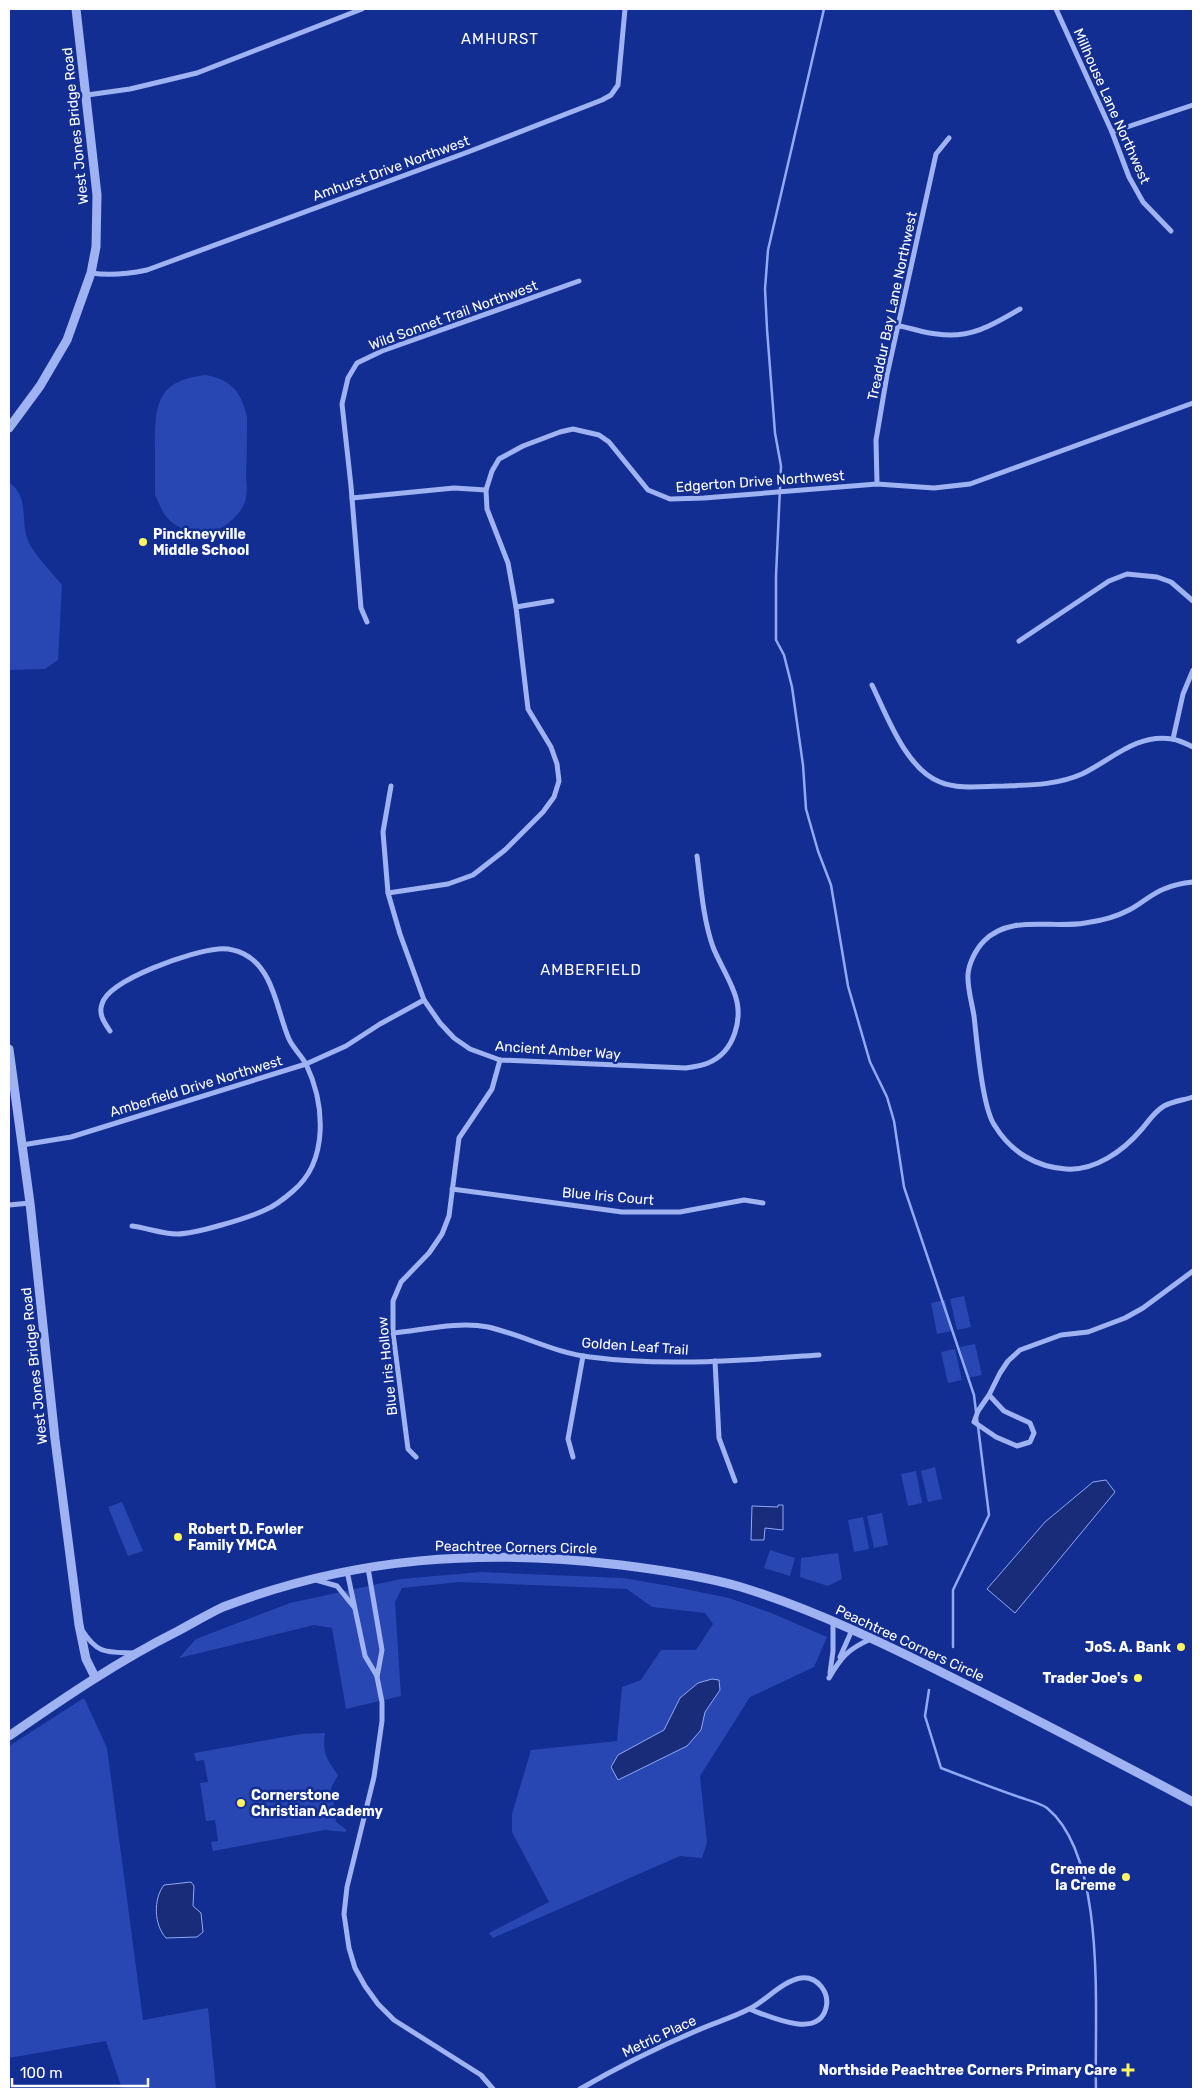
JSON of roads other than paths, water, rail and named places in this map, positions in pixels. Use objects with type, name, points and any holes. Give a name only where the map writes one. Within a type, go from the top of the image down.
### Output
[{"type":"street","name":"West Jones Bridge Road","points":[[9,428],[40,386],[66,340],[91,273],[96,247],[98,195],[76,9]]},
{"type":"street","points":[[87,94],[130,89],[197,73],[362,9]]},
{"type":"street","name":"Amhurst Drive Northwest","points":[[91,273],[102,275],[128,274],[148,270],[468,152],[602,100],[611,95],[618,85],[626,9]]},
{"type":"street","name":"Millhouse Lane Northwest","points":[[1056,9],[1112,132],[1129,177],[1143,202],[1171,231]]},
{"type":"street","points":[[1112,132],[1193,105]]},
{"type":"street","name":"Treaddur Bay Lane Northwest","points":[[877,484],[876,440],[887,375],[936,154],[949,138]]},
{"type":"street","name":"Wild Sonnet Trail Northwest","points":[[367,622],[361,608],[342,404],[348,378],[357,363],[382,351],[579,281]]},
{"type":"street","points":[[899,326],[936,334],[959,336],[975,333],[994,325],[1020,309]]},
{"type":"street","name":"Edgerton Drive Northwest","points":[[388,893],[461,880],[484,868],[543,812],[554,797],[559,780],[557,764],[551,747],[528,709],[516,607],[508,563],[487,509],[486,490],[492,471],[499,459],[523,446],[573,429],[599,435],[609,442],[648,490],[670,499],[877,484],[934,488],[970,484],[1193,403]]},
{"type":"street","points":[[352,498],[454,488],[486,490]]},
{"type":"street","points":[[1019,641],[1109,581],[1127,574],[1157,577],[1170,582],[1193,601]]},
{"type":"street","points":[[516,607],[552,601]]},
{"type":"street","points":[[1173,739],[1183,694],[1193,670]]},
{"type":"street","points":[[872,685],[903,746],[917,767],[935,780],[957,786],[1055,783],[1092,769],[1138,742],[1154,738],[1173,739],[1193,747]]},
{"type":"street","name":"Ancient Amber Way","points":[[391,786],[383,832],[388,893],[400,934],[424,1000],[440,1024],[454,1038],[470,1049],[500,1060],[686,1068],[708,1064],[720,1056],[730,1045],[735,1032],[739,1019],[738,1006],[734,992],[712,946],[697,856]]},
{"type":"street","points":[[1193,882],[1165,888],[1128,911],[1106,918],[1068,925],[1030,924],[1003,928],[983,941],[974,954],[968,976],[986,1099],[993,1124],[1005,1140],[1018,1152],[1035,1162],[1068,1169],[1088,1166],[1102,1161],[1116,1154],[1164,1106],[1193,1097]]},
{"type":"street","points":[[110,1032],[101,1017],[101,1005],[107,993],[130,979],[167,962],[193,954],[219,949],[245,954],[256,962],[270,984],[290,1041],[306,1064],[317,1100],[320,1126],[316,1153],[304,1182],[266,1210],[213,1227],[177,1234],[132,1226]]},
{"type":"street","name":"Amberfield Drive Northwest","points":[[22,1145],[71,1136],[306,1064],[346,1046],[369,1030],[424,1000]]},
{"type":"street","name":"West Jones Bridge Road","points":[[9,1049],[30,1203],[55,1439],[79,1625],[86,1659],[95,1677]]},
{"type":"street","name":"Blue Iris Hollow","points":[[416,1457],[408,1449],[393,1334],[393,1301],[401,1282],[429,1254],[442,1234],[449,1216],[459,1138],[492,1089],[500,1060]]},
{"type":"street","name":"Blue Iris Court","points":[[452,1189],[622,1212],[680,1212],[744,1200],[762,1203]]},
{"type":"street","points":[[9,1205],[30,1203]]},
{"type":"street","points":[[989,1395],[1004,1411],[1030,1423],[1034,1433],[1030,1442],[1017,1446],[996,1436],[974,1422],[978,1411],[1008,1361],[1020,1350],[1060,1335],[1088,1332],[1125,1318],[1143,1308],[1193,1271]]},
{"type":"street","name":"Golden Leaf Trail","points":[[393,1334],[475,1326],[489,1328],[583,1356],[647,1361],[714,1361],[819,1354]]},
{"type":"street","points":[[573,1457],[568,1439],[583,1356]]},
{"type":"street","points":[[714,1361],[719,1438],[735,1481]]},
{"type":"street","name":"Peachtree Corners Circle","points":[[9,1736],[95,1677],[135,1653],[220,1608],[277,1589],[347,1571],[411,1560],[455,1557],[581,1560],[664,1571],[740,1587],[833,1621],[873,1638],[1193,1802]]},
{"type":"street","points":[[368,1568],[382,1650],[378,1677],[382,1702],[380,1741],[374,1777],[347,1887],[344,1914],[349,1948],[365,1986],[389,2015],[430,2045],[481,2075],[493,2089]]},
{"type":"street","points":[[347,1571],[364,1656],[378,1677]]},
{"type":"street","points":[[313,1579],[337,1586],[354,1607]]},
{"type":"street","points":[[833,1621],[833,1651],[829,1678],[852,1630]]},
{"type":"street","points":[[79,1625],[91,1644],[102,1650],[135,1653]]},
{"type":"street","points":[[839,1660],[859,1644],[873,1638]]},
{"type":"street","name":"Metric Place","points":[[580,2089],[630,2060],[749,2009],[792,1980],[810,1979],[818,1983],[824,1990],[827,2000],[826,2009],[822,2017],[814,2023],[805,2025],[796,2024],[749,2009]]},
{"type":"waterway","points":[[824,9],[768,250],[765,289],[775,433],[781,466],[776,576],[776,640],[784,655],[792,687],[803,765],[806,809],[818,851],[831,885],[848,986],[870,1062],[887,1097],[894,1121],[904,1187],[974,1395],[976,1412]]},
{"type":"waterway","points":[[953,1647],[953,1590],[989,1515],[977,1418]]},
{"type":"waterway","points":[[929,1690],[925,1716],[941,1768],[1037,1803],[1047,1808],[1067,1831],[1080,1863],[1089,1900],[1094,1940],[1096,2089]]},
{"type":"place","name":"Pinckneyville Middle School","points":[[143,542]]},
{"type":"place","name":"Robert D. Fowler Family YMCA","points":[[178,1537]]},
{"type":"place","name":"JoS. A. Bank","points":[[1181,1647]]},
{"type":"place","name":"Trader Joe's","points":[[1138,1678]]},
{"type":"place","name":"Cornerstone Christian Academy","points":[[241,1803]]},
{"type":"place","name":"Creme de la Creme","points":[[1126,1877]]},
{"type":"place","name":"Northside Peachtree Corners Primary Care","points":[[1128,2070]]},
{"type":"district","name":"AMHURST","points":[[500,39]]},
{"type":"district","name":"AMBERFIELD","points":[[591,970]]}]
